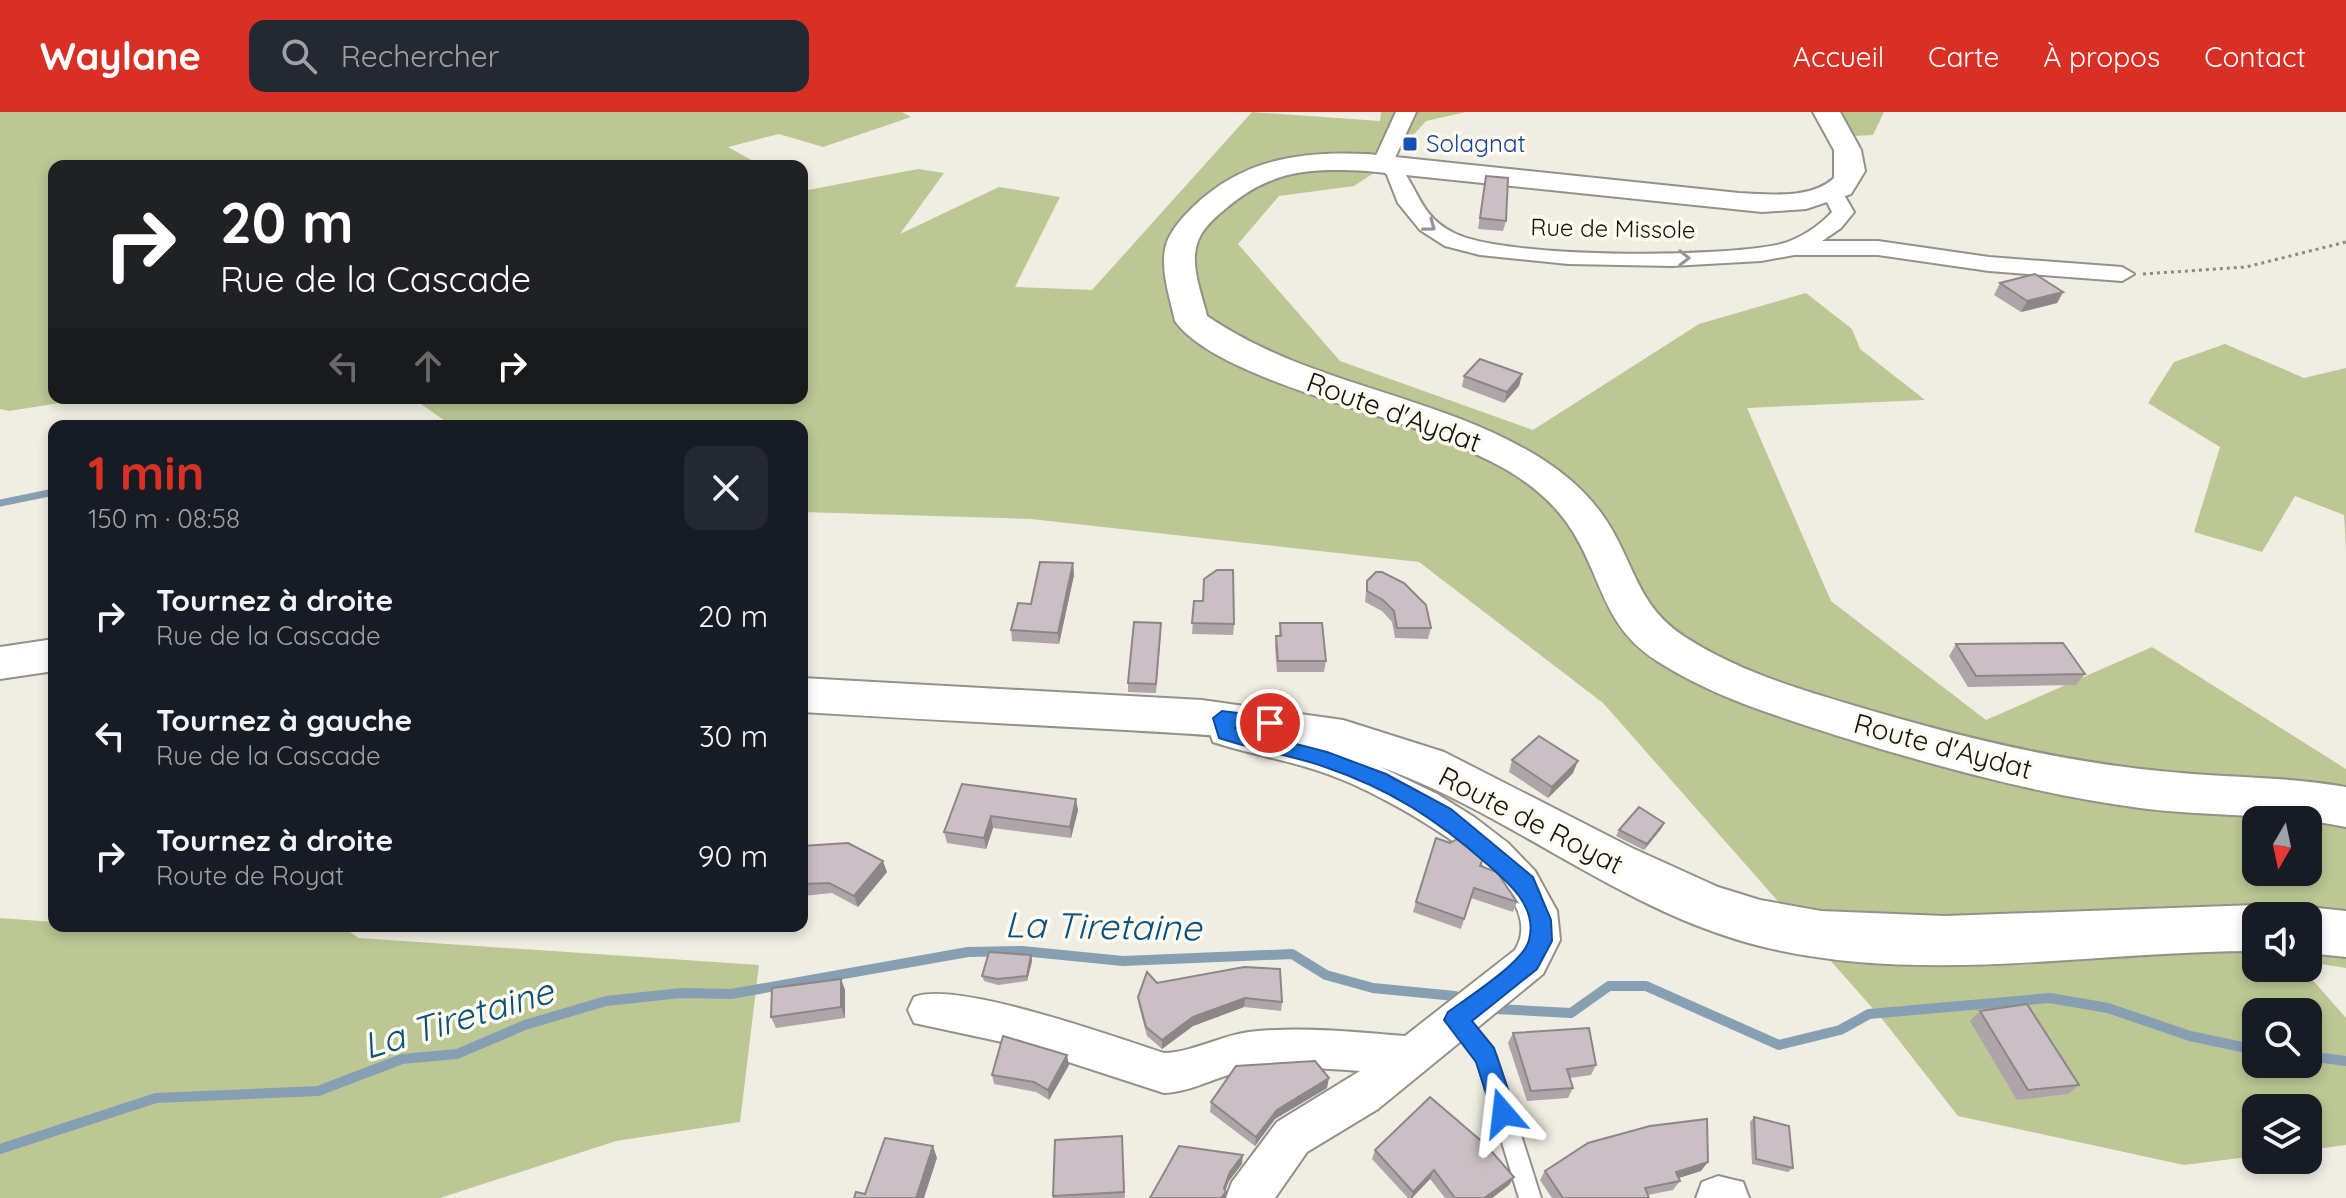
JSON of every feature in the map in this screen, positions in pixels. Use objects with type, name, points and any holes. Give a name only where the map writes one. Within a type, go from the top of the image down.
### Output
[{"type":"main road","points":[[1826,112],[1838,127],[1851,167],[1844,186],[1833,192]]},
{"type":"main road","name":"Route d'Aydat","points":[[1833,192],[1802,201],[1755,201],[1386,165],[1319,162],[1279,166],[1260,172],[1204,212],[1188,229],[1180,246],[1192,321],[1242,356],[1471,439],[1535,470],[1569,500],[1592,530],[1627,612],[1669,648],[1718,675],[1784,701],[1925,745],[2049,774],[2140,789],[2283,797],[2346,807]]},
{"type":"main road","points":[[0,663],[48,656]]},
{"type":"main road","name":"Route de Royat","points":[[808,695],[1222,718],[1323,733],[1382,748],[1461,781],[1606,860],[1687,899],[1760,922],[1838,935],[1934,939],[2242,928]]},
{"type":"main road","points":[[2322,931],[2346,934]]},
{"type":"street","points":[[1386,165],[1384,160],[1406,112]]},
{"type":"street","name":"Rue de Missole","points":[[1386,165],[1397,175],[1415,215],[1453,241],[1479,248],[1542,255],[1690,258],[1790,249],[1842,216],[1841,202],[1833,192]]},
{"type":"street","points":[[1790,249],[1878,248],[1989,264],[2122,274]]},
{"type":"street","points":[[1222,718],[1225,733],[1327,760],[1379,780],[1444,815],[1526,884],[1540,920],[1541,941],[1529,962],[1363,1095],[1292,1137],[1261,1193]]},
{"type":"street","points":[[928,1010],[1016,1026],[1164,1073],[1187,1073],[1236,1053],[1281,1047],[1411,1056]]},
{"type":"street","points":[[1718,1198],[1727,1198]]},
{"type":"lane","points":[[1456,1020],[1486,1056],[1530,1198]]},
{"type":"path","points":[[2122,274],[2213,274],[2290,260],[2346,242]]},
{"type":"green space","points":[[0,112],[902,112],[911,117],[823,147],[779,134],[728,147],[751,160],[48,160],[48,404],[53,404],[9,411],[0,409]]},
{"type":"green space","points":[[1252,112],[1380,121],[1381,112],[1466,112],[1426,121],[1386,165],[1354,186],[1279,196],[1238,244],[1340,361],[1533,430],[1699,324],[1806,293],[1852,329],[1860,349],[1925,400],[1747,408],[1831,601],[1986,720],[2152,647],[2346,769],[2346,968],[2322,964],[2322,902],[2242,902],[2242,982],[2314,982],[2346,1018],[2346,1145],[2322,1148],[2322,1094],[2242,1094],[2242,1158],[2184,1165],[1958,1116],[1883,1020],[1603,703],[1419,562],[1031,519],[808,512],[808,420],[444,420],[421,404],[808,404],[808,190],[918,169],[944,173],[900,234],[999,187],[1060,197],[1015,287],[1092,290]]},
{"type":"green space","points":[[1833,112],[1884,112],[1873,135],[1853,136]]},
{"type":"green space","points":[[2225,344],[2304,378],[2346,368],[2346,550],[2344,515],[2295,496],[2262,552],[2194,532],[2220,447],[2148,403],[2174,362]]},
{"type":"green space","points":[[0,918],[48,922],[48,932],[350,932],[359,938],[759,965],[740,1122],[616,1141],[440,1198],[0,1198]]},
{"type":"building","points":[[1486,176],[1508,178],[1506,221],[1480,218]]},
{"type":"building","points":[[2035,274],[2063,292],[2027,301],[2000,283]]},
{"type":"building","points":[[1480,359],[1522,374],[1507,392],[1464,376]]},
{"type":"building","points":[[1040,562],[1073,563],[1058,633],[1011,630],[1018,603],[1031,604]]},
{"type":"building","points":[[1217,570],[1233,570],[1234,624],[1192,623],[1194,601],[1203,601],[1204,579]]},
{"type":"building","points":[[1376,572],[1404,583],[1426,605],[1431,628],[1397,628],[1394,611],[1367,591],[1367,581]]},
{"type":"building","points":[[1134,622],[1161,623],[1156,684],[1128,683]]},
{"type":"building","points":[[1280,623],[1322,623],[1326,661],[1278,661],[1276,636],[1281,636]]},
{"type":"building","points":[[2063,643],[2085,674],[1976,676],[1956,644]]},
{"type":"building","points":[[1539,736],[1578,761],[1552,787],[1512,760]]},
{"type":"building","points":[[962,784],[1076,799],[1070,827],[991,816],[984,838],[944,832]]},
{"type":"building","points":[[1639,807],[1664,823],[1647,844],[1619,830]]},
{"type":"building","points":[[1436,838],[1450,843],[1459,838],[1483,858],[1480,866],[1497,872],[1517,902],[1474,888],[1464,919],[1416,902]]},
{"type":"building","points":[[848,843],[883,861],[854,896],[829,883],[808,884],[808,846]]},
{"type":"building","points":[[989,952],[1031,955],[1027,976],[997,979],[982,976]]},
{"type":"building","points":[[1244,967],[1280,969],[1282,1002],[1245,998],[1193,1017],[1162,1040],[1146,1027],[1138,997],[1147,972],[1157,983]]},
{"type":"building","points":[[841,979],[841,1007],[771,1017],[772,988]]},
{"type":"building","points":[[2027,1004],[2079,1085],[2028,1090],[1980,1011]]},
{"type":"building","points":[[1589,1028],[1596,1065],[1567,1069],[1573,1088],[1531,1091],[1513,1033]]},
{"type":"building","points":[[1003,1036],[1067,1055],[1048,1090],[1034,1082],[992,1075]]},
{"type":"building","points":[[1315,1061],[1329,1078],[1277,1110],[1256,1137],[1211,1102],[1236,1066]]},
{"type":"building","points":[[1430,1097],[1486,1145],[1514,1177],[1484,1198],[1455,1198],[1434,1170],[1413,1192],[1375,1150]]},
{"type":"building","points":[[1754,1117],[1789,1126],[1793,1168],[1756,1159]]},
{"type":"building","points":[[1707,1119],[1708,1162],[1676,1172],[1680,1181],[1645,1188],[1649,1198],[1563,1198],[1545,1171],[1588,1143],[1650,1126]]},
{"type":"building","points":[[1122,1136],[1124,1192],[1053,1196],[1055,1140]]},
{"type":"building","points":[[885,1138],[933,1146],[916,1198],[854,1198],[856,1192],[865,1194]]},
{"type":"building","points":[[1179,1146],[1243,1155],[1230,1172],[1224,1188],[1226,1192],[1221,1198],[1150,1198]]},
{"type":"waterway","points":[[0,503],[48,493]]},
{"type":"waterway","name":"La Tiretaine","points":[[0,1149],[156,1098],[318,1091],[402,1059],[457,1054],[525,1025],[606,1001],[681,993],[731,994],[968,952],[1022,951],[1123,961],[1292,954],[1326,975],[1373,988],[1455,996]]},
{"type":"waterway","name":"La Tiretaine","points":[[1496,1009],[1571,1013],[1609,986],[1646,986],[1779,1045],[1840,1030],[1869,1014],[2050,998],[2108,1008],[2190,1036],[2242,1047]]},
{"type":"waterway","name":"La Tiretaine","points":[[2322,1058],[2346,1061]]},
{"type":"place","name":"Solagnat","points":[[1410,144]]},
{"type":"route","points":[[1270,723],[1222,718],[1225,733],[1327,760],[1379,780],[1444,815],[1526,884],[1540,920],[1541,941],[1529,962],[1456,1020],[1486,1056],[1503,1113]]}]
